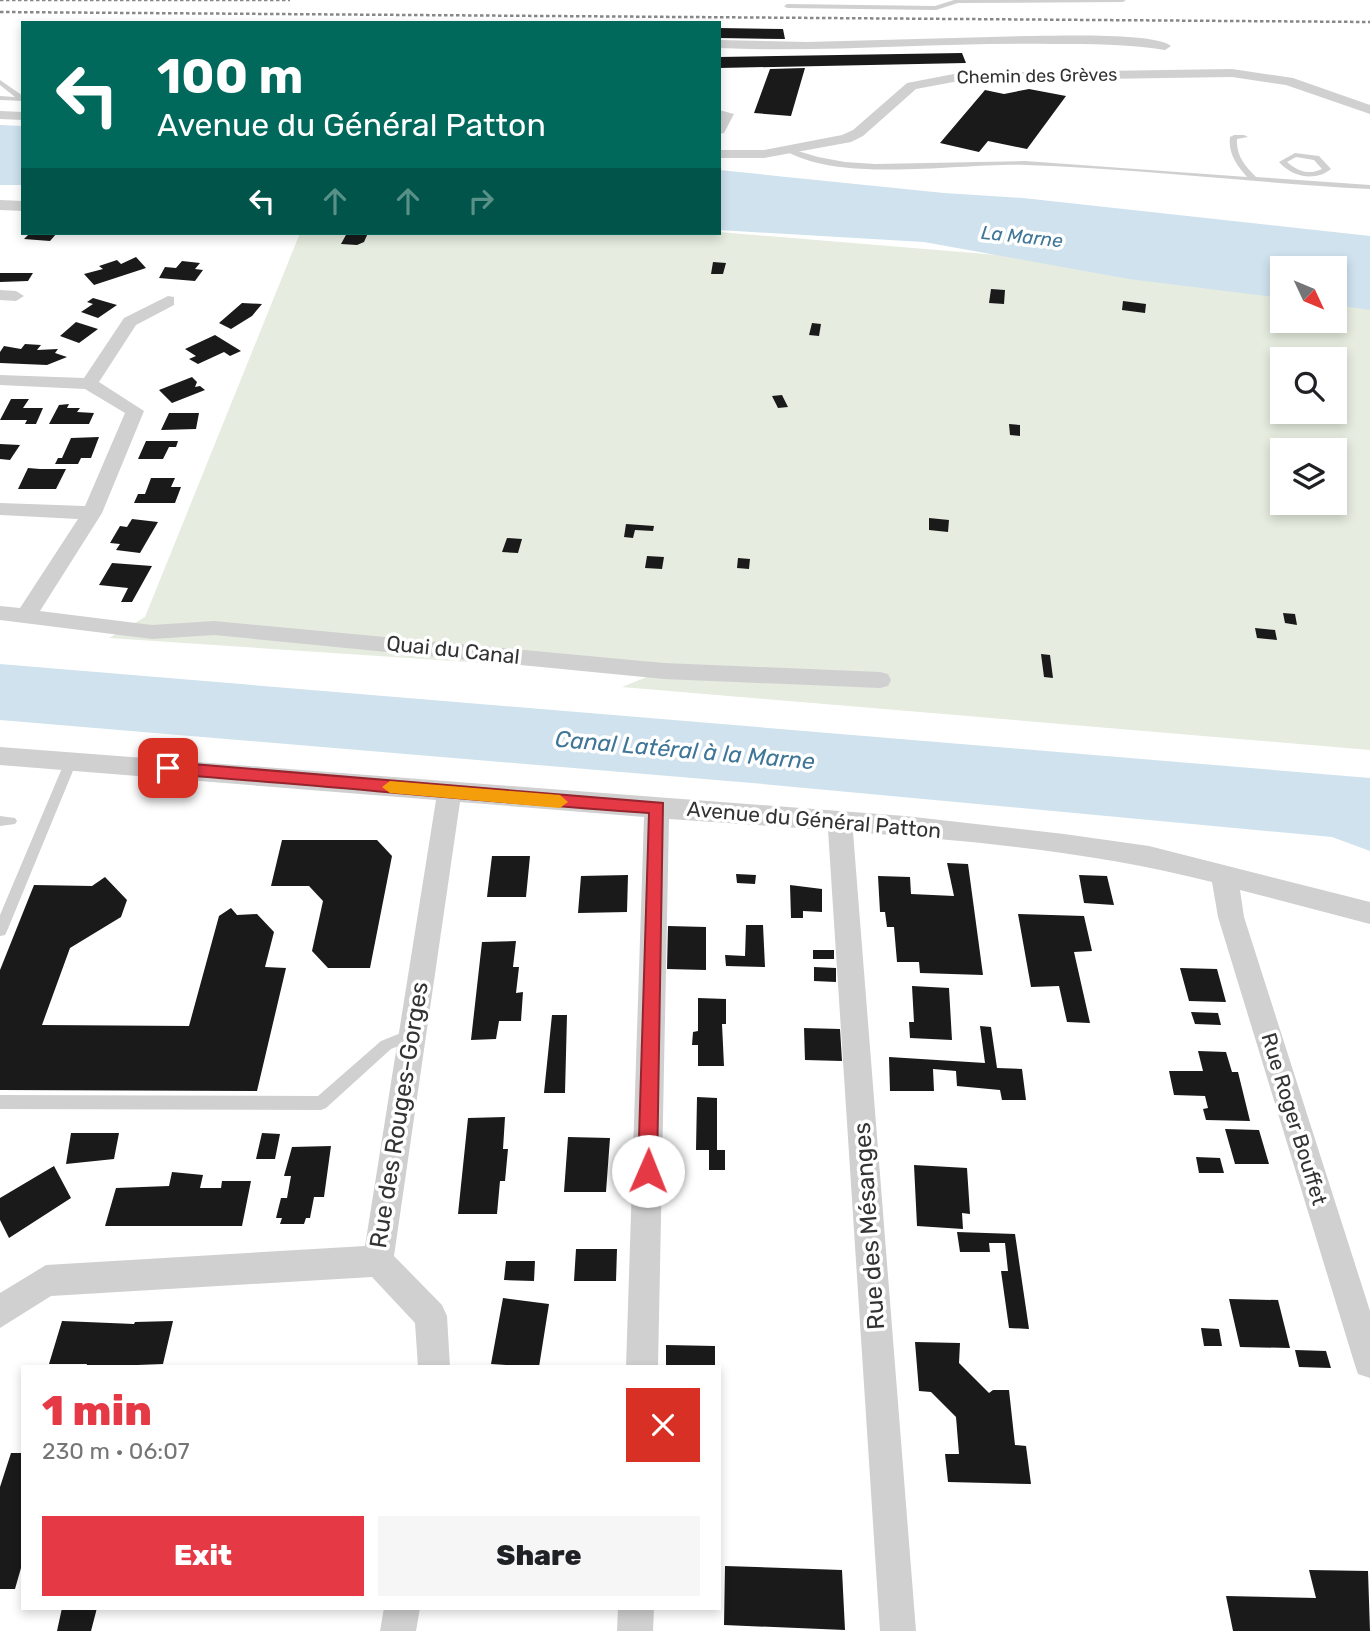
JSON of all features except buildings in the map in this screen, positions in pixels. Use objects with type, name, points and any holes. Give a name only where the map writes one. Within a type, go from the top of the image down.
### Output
[{"type":"street","points":[[721,44],[827,47],[1026,38],[1137,42],[1165,46]]},
{"type":"street","name":"Chemin des Grèves","points":[[721,154],[788,150],[846,139],[858,133],[912,86],[959,77],[1232,73],[1297,83],[1370,110]]},
{"type":"street","points":[[721,114],[727,114],[721,126]]},
{"type":"street","points":[[0,115],[21,116]]},
{"type":"street","points":[[0,205],[21,206]]},
{"type":"street","points":[[89,384],[130,322],[168,301]]},
{"type":"street","points":[[0,380],[89,384],[135,411],[92,513],[26,615]]},
{"type":"street","points":[[0,509],[92,513]]},
{"type":"street","name":"Quai du Canal","points":[[0,613],[152,632],[214,628],[664,671],[880,680]]},
{"type":"street","name":"Avenue du Général Patton","points":[[0,756],[312,779],[449,793],[905,826],[1076,845],[1149,856],[1370,913]]},
{"type":"street","name":"Rue des Rouges-Gorges","points":[[0,1312],[46,1281],[378,1261],[449,793]]},
{"type":"street","points":[[642,1365],[657,808]]},
{"type":"street","name":"Rue des Mésanges","points":[[840,822],[898,1631]]},
{"type":"street","name":"Rue Roger Bouffet","points":[[1222,875],[1231,918],[1370,1362]]},
{"type":"street","points":[[378,1261],[431,1316],[434,1365]]},
{"type":"street","points":[[398,1631],[402,1610]]},
{"type":"street","points":[[635,1631],[636,1610]]},
{"type":"lane","points":[[787,6],[936,8],[957,1],[1123,0]]},
{"type":"lane","points":[[0,82],[21,98]]},
{"type":"lane","points":[[0,98],[21,99]]},
{"type":"lane","points":[[1244,136],[1234,137],[1232,145],[1236,158],[1253,179]]},
{"type":"lane","points":[[788,150],[811,160],[854,167],[994,162],[1370,187]]},
{"type":"lane","points":[[1309,156],[1326,165],[1320,173],[1298,172],[1284,165],[1285,158],[1309,156]]},
{"type":"lane","points":[[1294,182],[1298,172]]},
{"type":"lane","points":[[0,931],[71,761]]},
{"type":"lane","points":[[0,1102],[321,1104],[386,1045],[411,1034]]},
{"type":"shaded area","points":[[721,232],[1022,257],[1270,289],[1270,333],[1347,333],[1348,299],[1370,302],[1370,750],[622,687],[662,671],[499,664],[109,638],[145,617],[299,235],[721,235]]},
{"type":"water","points":[[0,125],[21,126],[21,185],[0,185]]},
{"type":"water","name":"La Marne","points":[[721,170],[944,193],[1023,198],[1370,236],[1370,310],[1348,307],[1348,256],[1270,256],[1270,296],[1129,279],[924,242],[721,230]]},
{"type":"water","name":"Canal Latéral à la Marne","points":[[0,664],[1370,778],[1370,851],[1332,837],[752,783],[0,720]]},
{"type":"railway","points":[[0,0],[290,0]]},
{"type":"railway","points":[[0,12],[1370,22]]},
{"type":"slow traffic","points":[[390,787],[560,802]]},
{"type":"route","points":[[168,768],[657,808],[648,1171]]}]
